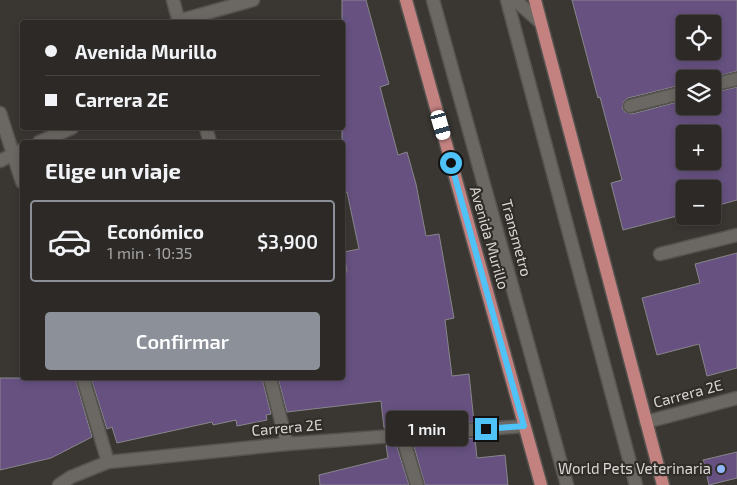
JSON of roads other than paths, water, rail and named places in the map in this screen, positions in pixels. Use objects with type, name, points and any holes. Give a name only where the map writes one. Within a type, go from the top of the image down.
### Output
[{"type":"main road","name":"Avenida Murillo","points":[[406,0],[541,485]]},
{"type":"main road","points":[[535,0],[663,485]]},
{"type":"street","points":[[173,0],[178,20]]},
{"type":"street","points":[[185,20],[253,0]]},
{"type":"street","name":"Transmetro","points":[[433,0],[567,485]]},
{"type":"street","points":[[507,0],[636,485]]},
{"type":"street","points":[[515,0],[541,23]]},
{"type":"street","points":[[721,83],[737,79]]},
{"type":"street","points":[[630,106],[676,94]]},
{"type":"street","points":[[0,113],[18,153],[20,168]]},
{"type":"street","points":[[45,140],[67,130]]},
{"type":"street","points":[[0,161],[18,153]]},
{"type":"street","points":[[660,254],[737,235]]},
{"type":"street","points":[[84,380],[108,462]]},
{"type":"street","points":[[271,380],[287,444]]},
{"type":"street","name":"Carrera 2E","points":[[646,422],[737,398]]},
{"type":"street","name":"Carrera 2E","points":[[59,485],[73,481],[108,462],[287,444],[524,426]]},
{"type":"street","points":[[402,435],[417,485]]},
{"type":"place","name":"World Pets Veterinaria","points":[[721,469]]}]
